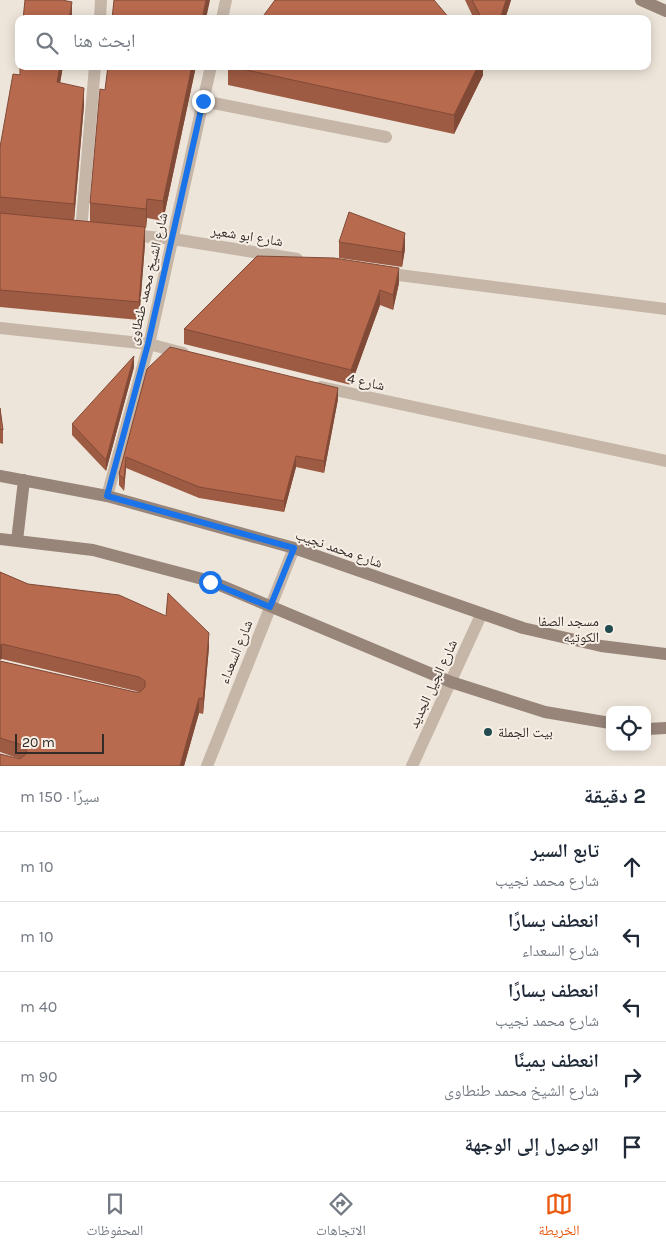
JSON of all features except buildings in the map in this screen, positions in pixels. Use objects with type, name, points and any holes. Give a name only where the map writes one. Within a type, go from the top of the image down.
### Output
[{"type":"main road","points":[[641,0],[666,11]]},
{"type":"main road","name":"شارع محمد نجيب","points":[[0,476],[107,496],[294,548],[481,615],[523,628],[601,646],[666,654]]},
{"type":"main road","points":[[17,541],[24,480]]},
{"type":"main road","points":[[0,539],[93,550],[210,582],[451,682],[545,712],[606,722]]},
{"type":"main road","points":[[651,729],[666,728]]},
{"type":"street","points":[[100,15],[101,0]]},
{"type":"street","points":[[223,15],[226,0]]},
{"type":"street","points":[[81,231],[95,70]]},
{"type":"street","name":"شارع الشيخ محمد طنطاوى","points":[[107,496],[148,344],[210,70]]},
{"type":"street","points":[[203,101],[386,137]]},
{"type":"street","name":"شارع ابو شعير","points":[[118,234],[173,239],[307,261]]},
{"type":"street","points":[[374,272],[666,309]]},
{"type":"street","points":[[0,328],[148,344],[194,356]]},
{"type":"street","name":"شارع 4","points":[[307,384],[666,461]]},
{"type":"street","name":"شارع السعداء","points":[[211,765],[294,548]]},
{"type":"street","name":"شارع الجيل الجديد","points":[[412,766],[481,615]]},
{"type":"place","name":"مسجد الصفا الكوتيه","points":[[609,629]]},
{"type":"place","name":"بيت الجملة","points":[[488,732]]},
{"type":"route","points":[[203,101],[148,344],[107,496],[294,548],[270,607],[210,582]]}]
